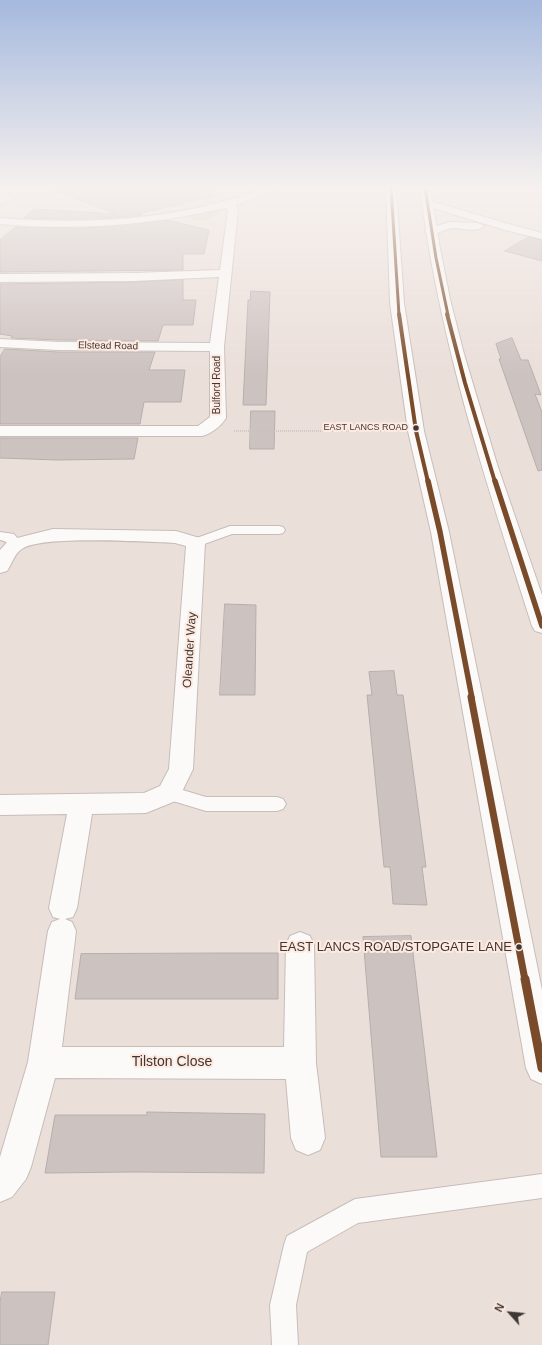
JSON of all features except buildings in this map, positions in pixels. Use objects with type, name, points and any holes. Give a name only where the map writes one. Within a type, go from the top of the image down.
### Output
[{"type":"main road","name":"Bulford Road","points":[[202,431],[218,418],[217,347],[229,250]]},
{"type":"main road","points":[[396,250],[397,303],[416,431],[440,532],[542,1068]]},
{"type":"main road","points":[[434,250],[446,315],[479,432],[542,626]]},
{"type":"main road","points":[[0,278],[134,277],[226,273]]},
{"type":"main road","name":"Elstead Road","points":[[0,343],[58,346],[217,347]]},
{"type":"main road","points":[[0,431],[202,431]]},
{"type":"main road","points":[[0,567],[8,540],[52,535],[176,537],[196,543]]},
{"type":"main road","name":"Oleander Way","points":[[170,793],[181,769],[192,624],[196,543]]},
{"type":"main road","points":[[0,805],[146,803],[170,793]]},
{"type":"main road","points":[[0,1185],[14,1167],[44,1062],[63,919],[81,805]]},
{"type":"main road","points":[[300,945],[300,1063],[308,1138]]},
{"type":"main road","name":"Tilston Close","points":[[44,1062],[300,1063]]},
{"type":"lane","points":[[196,543],[230,530],[279,530]]},
{"type":"lane","points":[[170,793],[206,804],[277,804]]},
{"type":"lane","points":[[285,1345],[283,1305],[296,1245],[355,1211],[542,1186]]},
{"type":"path","points":[[202,431],[416,431]]},
{"type":"transit line","points":[[394,250],[397,303],[416,431],[440,532],[542,1068]]},
{"type":"transit line","points":[[434,250],[444,301],[465,383],[489,464],[542,626]]},
{"type":"place","name":"EAST LANCS ROAD","points":[[416,428]]},
{"type":"place","name":"EAST LANCS ROAD/STOPGATE LANE","points":[[519,947]]}]
